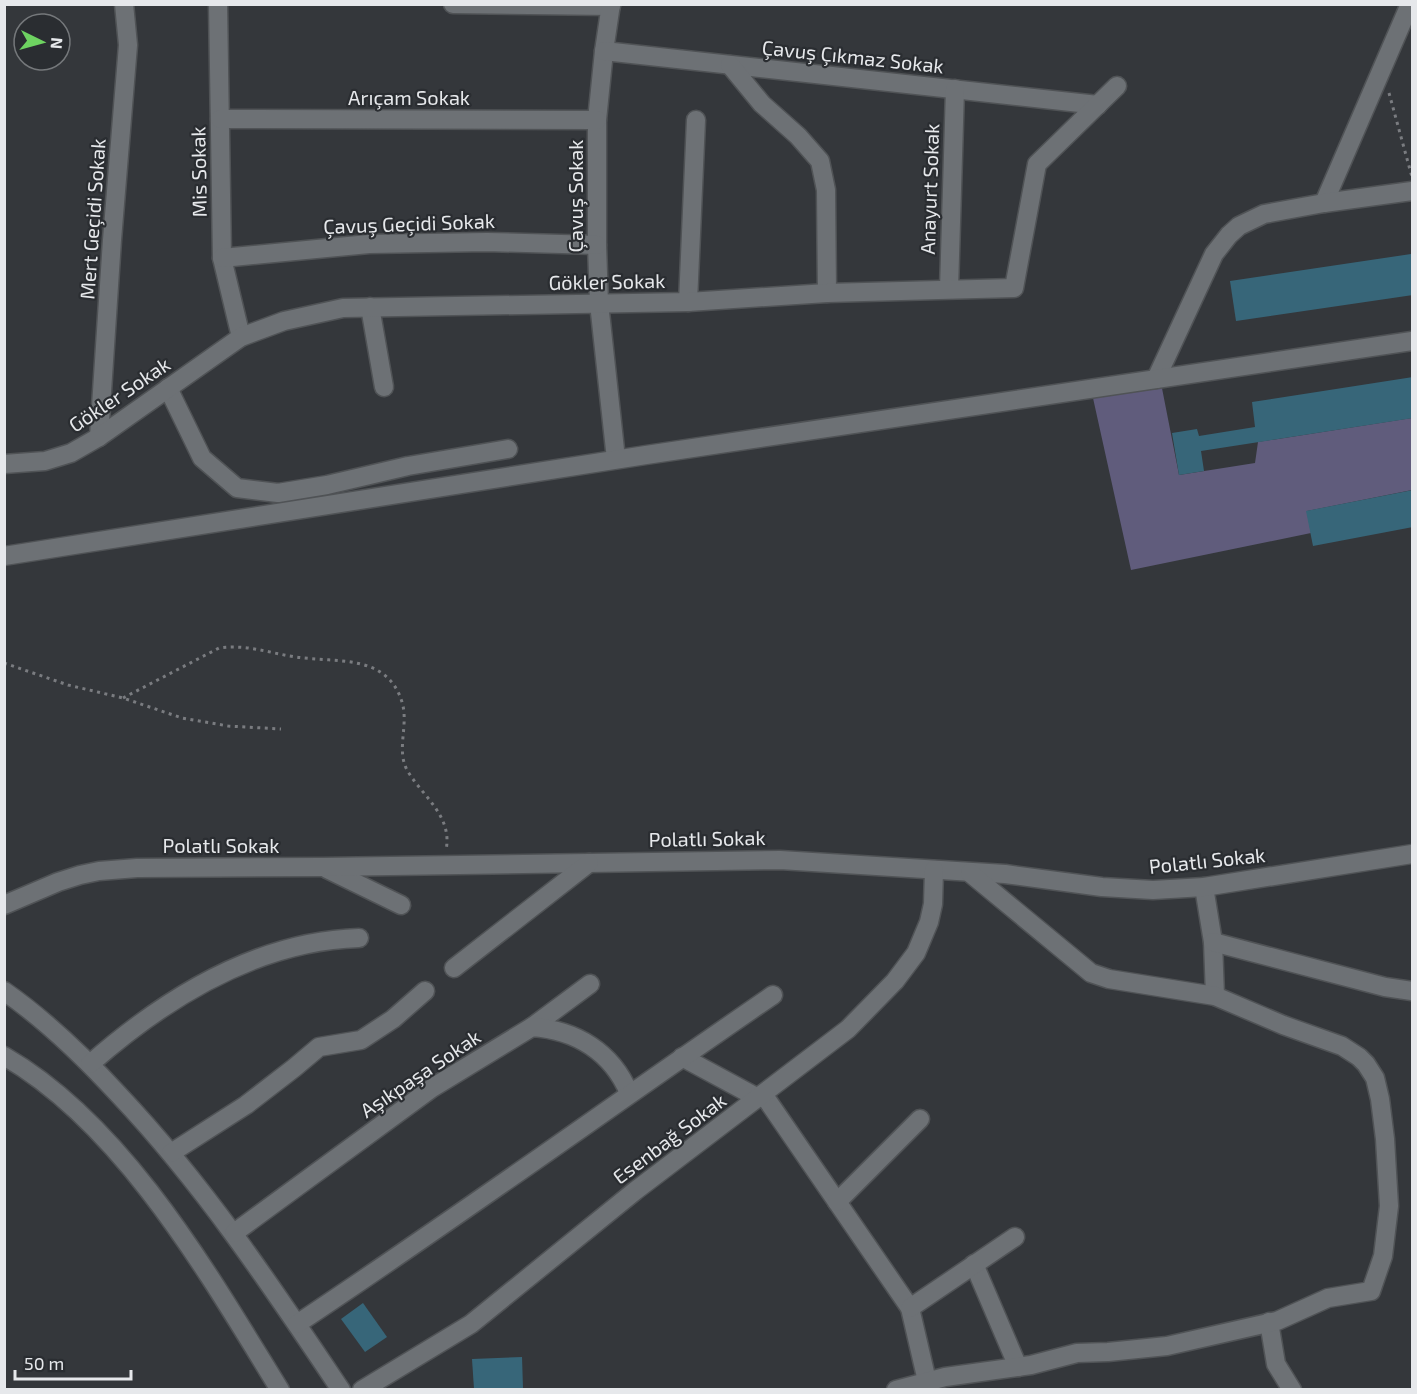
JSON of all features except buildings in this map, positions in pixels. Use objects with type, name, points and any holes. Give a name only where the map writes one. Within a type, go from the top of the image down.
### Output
[{"type":"street","name":"Mert Geçidi Sokak","points":[[99,437],[128,45],[124,4]]},
{"type":"street","name":"Mis Sokak","points":[[218,4],[222,258],[241,337]]},
{"type":"street","points":[[453,4],[611,5]]},
{"type":"street","points":[[1324,203],[1410,4]]},
{"type":"street","name":"Çavuş Sokak","points":[[611,5],[597,120],[597,245],[599,303],[616,459]]},
{"type":"street","name":"Çavuş Çıkmaz Sokak","points":[[604,51],[1098,105]]},
{"type":"street","points":[[730,65],[762,104],[798,136],[820,161],[826,190],[827,293]]},
{"type":"street","name":"Gökler Sokak","points":[[4,464],[31,463],[71,453],[99,437],[241,337],[303,316],[343,308],[688,302],[827,293],[1014,288],[1037,164],[1117,86]]},
{"type":"street","name":"Anayurt Sokak","points":[[949,289],[955,89]]},
{"type":"street","name":"Arıçam Sokak","points":[[220,119],[597,120]]},
{"type":"street","points":[[688,302],[696,120]]},
{"type":"street","points":[[1156,379],[1214,254],[1229,235],[1245,223],[1264,214],[1413,191]]},
{"type":"street","name":"Çavuş Geçidi Sokak","points":[[222,258],[369,244],[487,242],[597,245]]},
{"type":"street","points":[[370,307],[384,387]]},
{"type":"street","points":[[4,556],[616,459],[1413,341]]},
{"type":"street","points":[[168,388],[202,458],[237,488],[278,493],[327,485],[408,466],[508,449]]},
{"type":"street","name":"Polatlı Sokak","points":[[4,905],[80,875],[118,869],[780,860],[1021,876],[1127,889],[1179,889],[1413,854]]},
{"type":"street","points":[[454,968],[589,863]]},
{"type":"street","points":[[323,867],[401,905]]},
{"type":"street","name":"Esenbağ Sokak","points":[[362,1389],[471,1324],[635,1191],[848,1029],[907,968],[916,953],[929,922],[933,904],[934,870]]},
{"type":"street","points":[[896,1389],[926,1385],[976,1372],[1018,1367],[1077,1353],[1167,1346],[1277,1321],[1328,1298],[1371,1291],[1383,1256],[1389,1212],[1385,1139],[1375,1078],[1359,1057],[1342,1046],[1283,1025],[1215,996],[1109,979],[1091,973],[970,873]]},
{"type":"street","points":[[1204,887],[1212,942],[1215,996]]},
{"type":"street","points":[[90,1064],[165,1005],[248,962],[284,948],[321,940],[359,938]]},
{"type":"street","points":[[1212,942],[1385,987],[1413,991]]},
{"type":"street","name":"Aşıkpaşa Sokak","points":[[234,1233],[432,1088],[532,1026],[590,984]]},
{"type":"street","points":[[4,991],[46,1024],[90,1064],[171,1153],[234,1233],[341,1389]]},
{"type":"street","points":[[171,1153],[269,1089],[319,1047],[361,1040],[393,1019],[425,991]]},
{"type":"street","points":[[297,1324],[477,1202],[773,994]]},
{"type":"street","points":[[532,1026],[564,1032],[597,1049],[616,1069],[629,1093]]},
{"type":"street","points":[[682,1057],[760,1096],[910,1308],[926,1385]]},
{"type":"street","points":[[8,1062],[53,1089],[73,1107],[128,1167],[194,1254],[280,1389]]},
{"type":"street","points":[[837,1202],[920,1119]]},
{"type":"street","points":[[910,1308],[1015,1237]]},
{"type":"street","points":[[974,1264],[1018,1367]]},
{"type":"street","points":[[1269,1322],[1276,1364],[1292,1389]]},
{"type":"path","points":[[1383,68],[1413,178]]},
{"type":"path","points":[[123,698],[219,648],[226,647],[252,648],[298,658],[343,660],[371,667],[389,681],[403,703],[405,719],[402,754],[404,761],[410,774],[426,794],[445,825],[447,844],[441,864]]},
{"type":"path","points":[[4,663],[68,685],[123,698],[154,710],[205,723],[281,729]]},
{"type":"shaded area","points":[[1160,378],[1179,475],[1255,463],[1258,442],[1412,418],[1412,490],[1307,511],[1311,533],[1131,570],[1091,389]]}]
